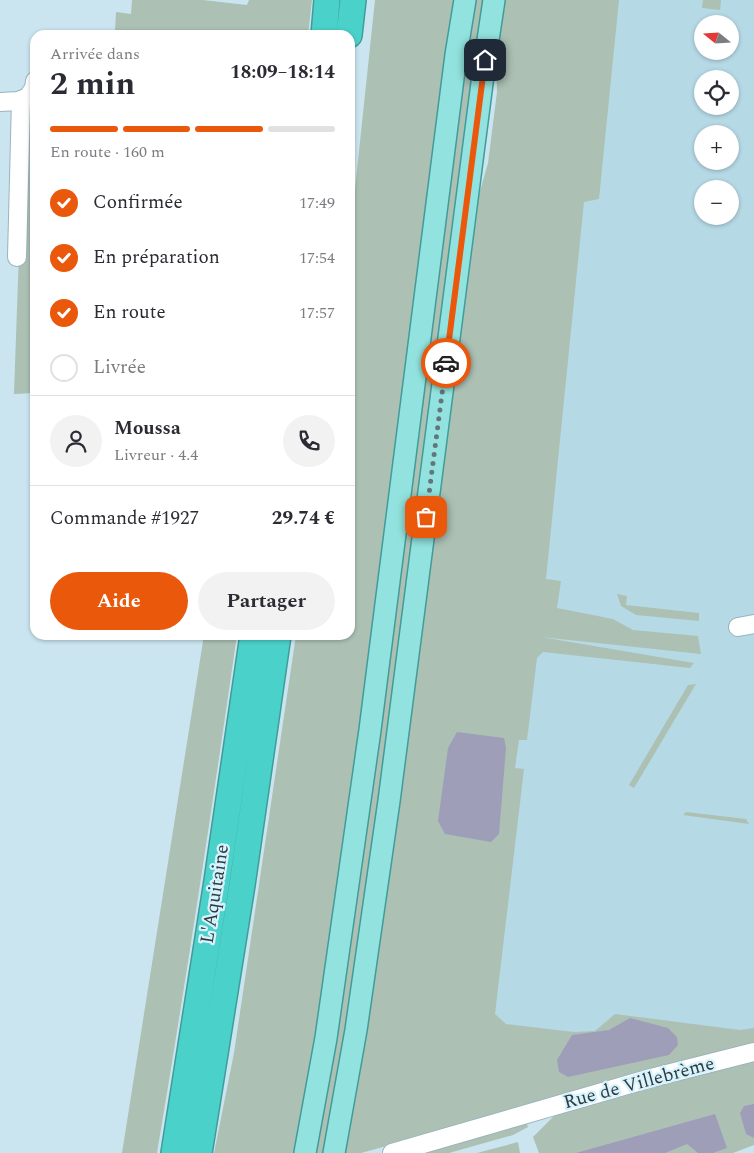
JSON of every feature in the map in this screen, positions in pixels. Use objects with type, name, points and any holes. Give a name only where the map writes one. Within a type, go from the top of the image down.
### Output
[{"type":"highway","points":[[325,30],[328,0]]},
{"type":"highway","points":[[350,30],[353,0]]},
{"type":"highway","name":"L'Aquitaine","points":[[174,1153],[219,872],[252,640]]},
{"type":"highway","name":"L'Aquitaine","points":[[199,1153],[244,876],[277,640]]},
{"type":"main road","points":[[305,1153],[326,1038],[372,720],[454,71],[465,0]]},
{"type":"main road","points":[[334,1153],[356,1030],[389,801],[494,0]]},
{"type":"street","points":[[0,102],[21,100],[30,95]]},
{"type":"street","points":[[17,257],[21,100]]},
{"type":"street","name":"Rue de Villebrème","points":[[392,1153],[651,1078],[754,1052]]},
{"type":"shaded area","points":[[523,0],[754,0],[754,1033],[400,1104]]},
{"type":"shaded area","points":[[457,732],[504,738],[506,748],[499,834],[491,842],[445,834],[438,821],[448,748]]},
{"type":"shaded area","points":[[630,1018],[668,1028],[677,1037],[678,1045],[669,1055],[568,1077],[559,1072],[557,1060],[572,1035],[609,1030]]},
{"type":"shaded area","points":[[754,1104],[754,1138],[746,1134],[740,1113],[744,1106]]},
{"type":"shaded area","points":[[715,1114],[727,1148],[713,1153],[698,1153],[687,1144],[665,1153],[576,1153]]},
{"type":"green space","points":[[132,0],[203,0],[247,5],[249,0],[312,0],[309,30],[115,30],[116,12],[131,14]]},
{"type":"green space","points":[[375,0],[456,0],[355,786],[298,1153],[214,1153],[234,1053],[295,640],[355,640],[355,189]]},
{"type":"green space","points":[[473,0],[486,0],[395,704],[328,1153],[313,1153]]},
{"type":"green space","points":[[503,0],[619,0],[599,199],[584,202],[546,579],[561,581],[557,608],[613,619],[633,630],[698,636],[701,654],[541,637],[694,663],[690,668],[543,652],[537,658],[527,740],[519,740],[515,768],[524,769],[495,1014],[506,1024],[574,1032],[595,1031],[615,1014],[740,1030],[754,1028],[754,1049],[547,1102],[361,1153],[345,1153],[470,226],[488,163],[497,92],[496,48]]},
{"type":"green space","points":[[703,0],[721,0],[720,10],[702,8]]},
{"type":"green space","points":[[30,108],[30,393],[14,394],[24,109]]},
{"type":"green space","points":[[617,594],[627,596],[626,605],[699,613],[699,621],[636,615],[621,606]]},
{"type":"green space","points":[[203,640],[236,640],[157,1153],[122,1153]]},
{"type":"green space","points":[[696,684],[634,788],[629,785],[688,685]]},
{"type":"green space","points":[[686,812],[746,819],[749,824],[683,815]]},
{"type":"green space","points":[[754,1058],[754,1145],[733,1153],[539,1153],[533,1137],[554,1116],[566,1109]]},
{"type":"green space","points":[[525,1119],[528,1127],[513,1135],[449,1153],[415,1153]]},
{"type":"green space","points":[[518,1142],[520,1153],[477,1153]]},
{"type":"way so far","points":[[426,517],[446,363]]},
{"type":"route","points":[[446,363],[485,60]]}]
